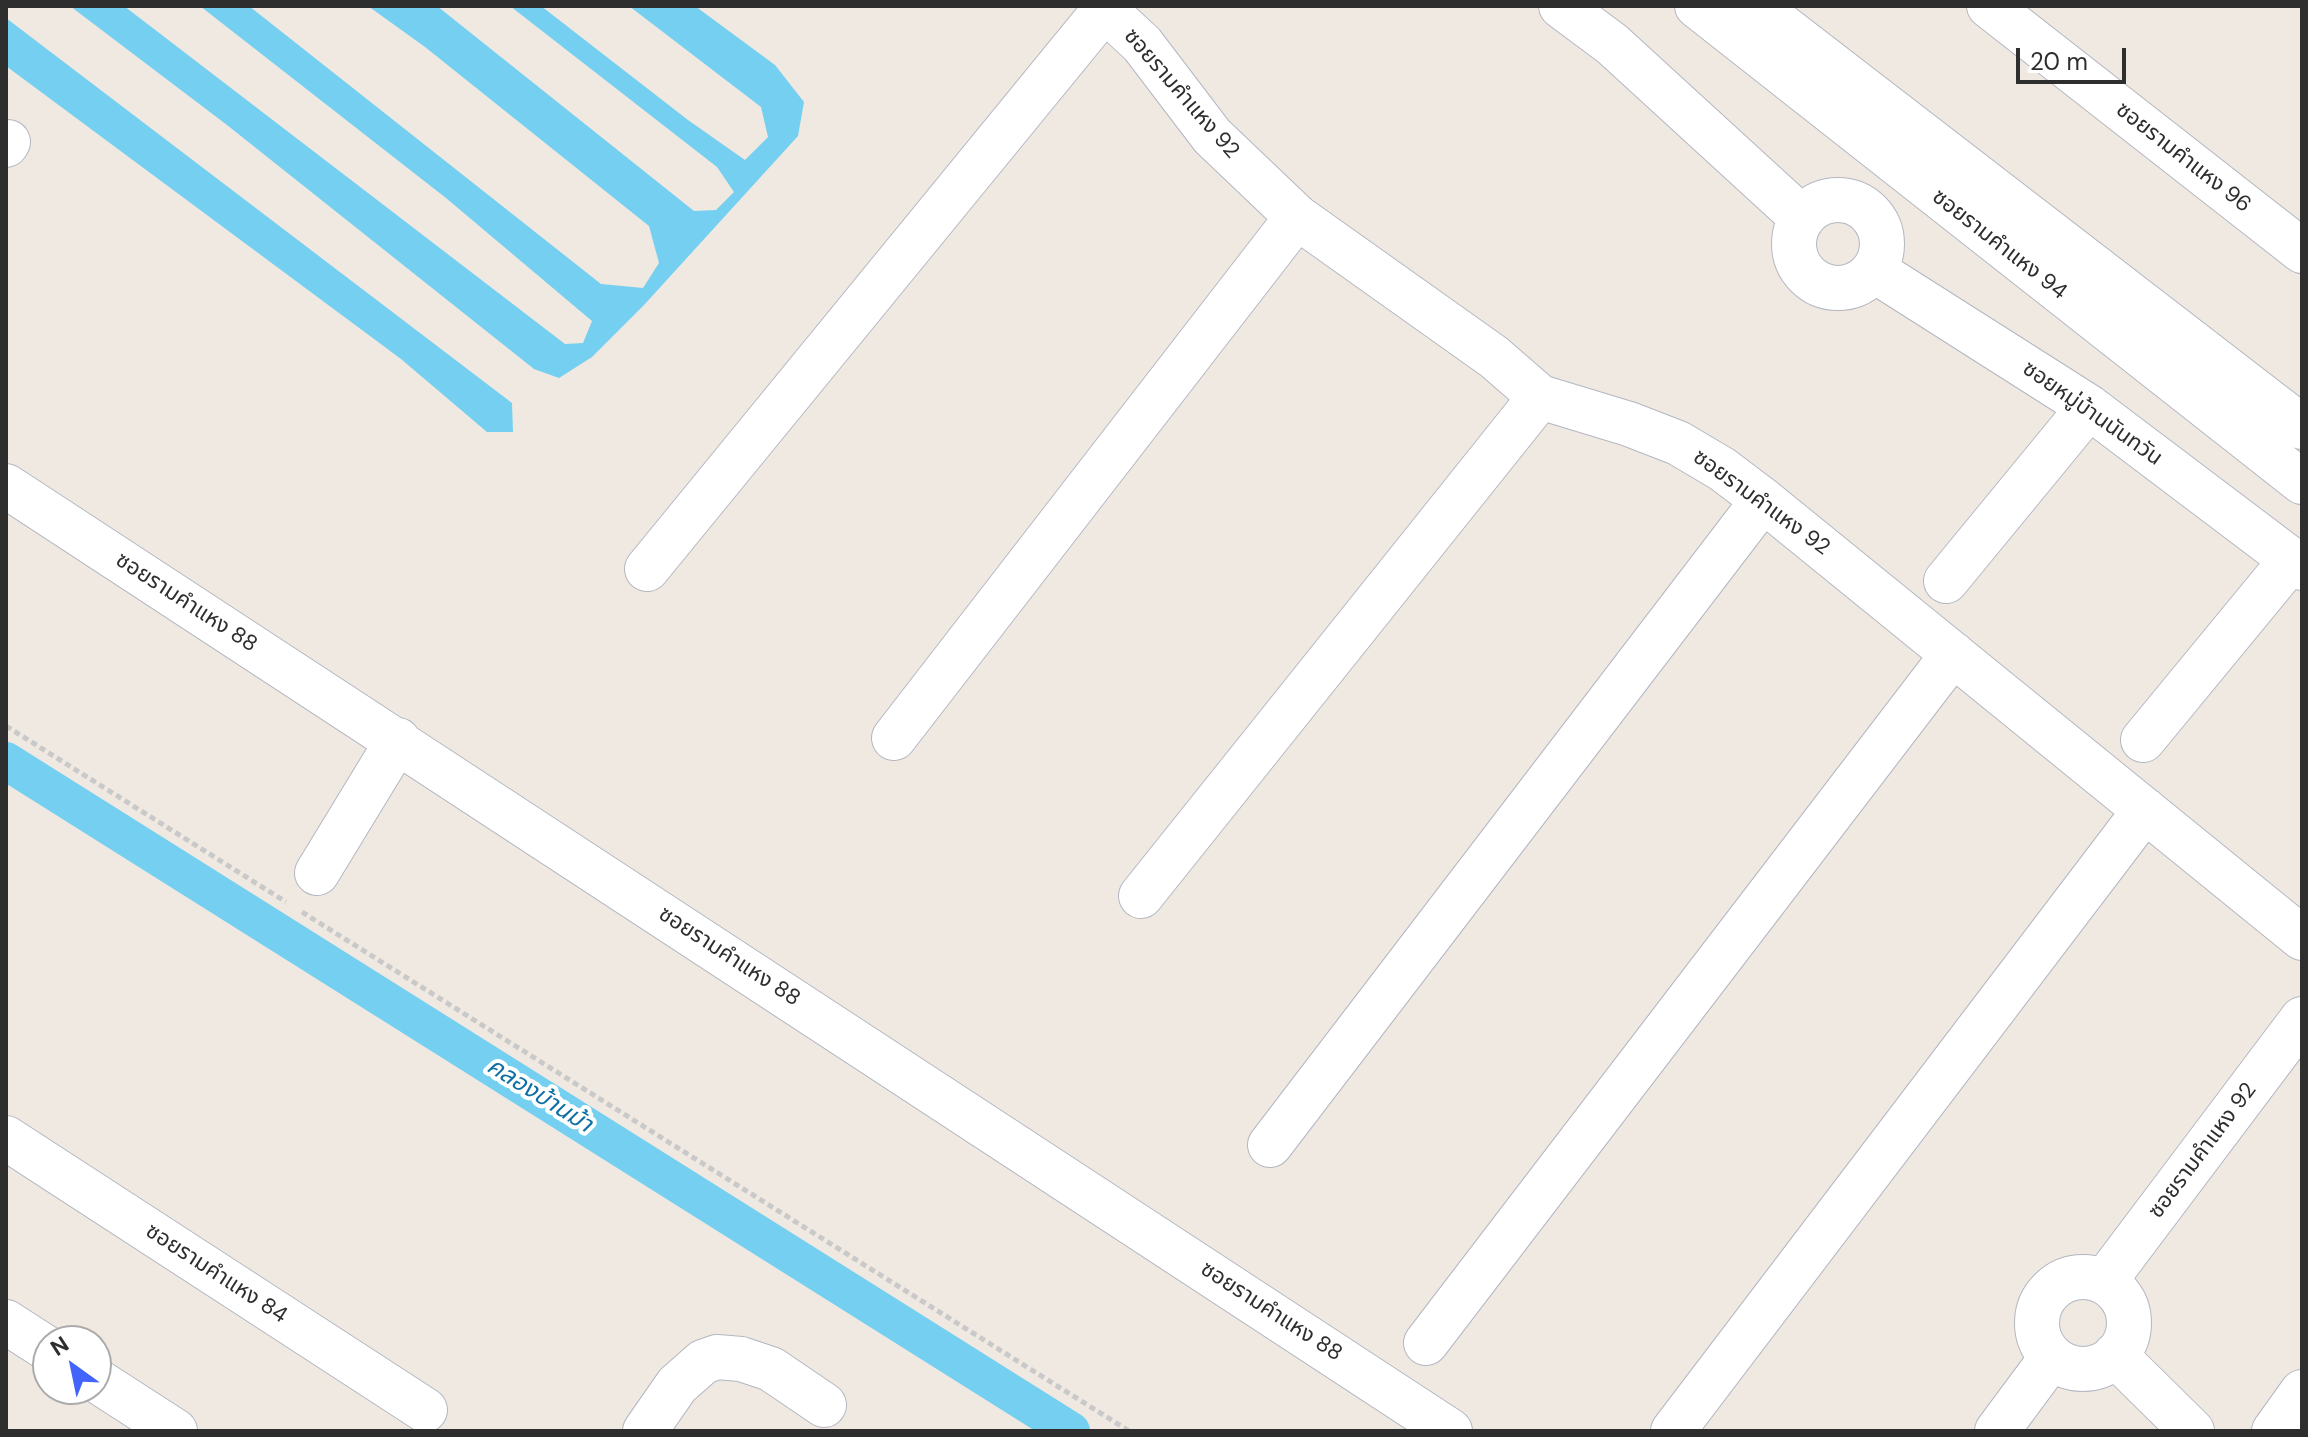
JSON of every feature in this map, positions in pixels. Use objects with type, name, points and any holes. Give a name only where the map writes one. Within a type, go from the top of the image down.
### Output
[{"type":"street","points":[[1561,6],[1612,44],[1802,218]]},
{"type":"street","name":"ซอยรามคําแหง 94","points":[[1697,6],[2302,482]]},
{"type":"street","name":"ซอยรามคําแหง 94","points":[[1756,6],[2302,427]]},
{"type":"street","name":"ซอยรามคําแหง 96","points":[[1989,6],[2302,251]]},
{"type":"street","points":[[647,569],[1103,8]]},
{"type":"street","name":"ซอยรามคําแหง 92","points":[[1103,8],[1142,44],[1212,136],[1297,217],[1494,357],[1540,397],[1629,424],[1678,443],[1722,469],[2302,938]]},
{"type":"street","points":[[1832,200],[1848,201],[1865,208],[1876,221],[1882,237],[1881,254],[1875,271],[1861,282],[1844,288],[1827,287],[1811,280],[1799,267],[1794,251],[1795,233],[1802,218],[1815,206],[1832,200]]},
{"type":"street","points":[[894,738],[1297,217]]},
{"type":"street","name":"ซอยหมู่บ้านนันทวัน","points":[[1875,271],[2089,407],[2297,563]]},
{"type":"street","points":[[1141,896],[1540,397]]},
{"type":"street","points":[[1946,581],[2089,407]]},
{"type":"street","name":"ซอยรามคำแหง 88","points":[[6,486],[1450,1431]]},
{"type":"street","points":[[1270,1145],[1763,500]]},
{"type":"street","points":[[2143,740],[2297,563]]},
{"type":"street","points":[[1426,1343],[1953,654]]},
{"type":"street","points":[[317,873],[398,740]]},
{"type":"street","points":[[1673,1431],[2145,810]]},
{"type":"street","name":"ซอยรามคําแหง 92","points":[[2104,1282],[2302,1019]]},
{"type":"street","name":"ซอยรามคำแหง 84","points":[[6,1138],[425,1410]]},
{"type":"street","points":[[2075,1277],[2090,1277],[2104,1282],[2124,1302],[2128,1315],[2124,1344],[2115,1355],[2091,1368],[2063,1365],[2043,1346],[2038,1332],[2037,1317],[2041,1303],[2049,1291],[2075,1277]]},
{"type":"street","points":[[6,1322],[32,1339]]},
{"type":"street","points":[[2115,1355],[2192,1431]]},
{"type":"street","points":[[645,1431],[677,1385],[703,1362],[717,1357],[741,1359],[771,1369],[824,1405]]},
{"type":"street","points":[[1997,1431],[2052,1357]]},
{"type":"street","points":[[112,1390],[175,1431]]},
{"type":"street","points":[[2274,1431],[2302,1392]]},
{"type":"path","points":[[6,726],[1129,1431]]},
{"type":"water","points":[[70,6],[124,6],[565,344],[583,343],[592,321],[446,198],[200,6],[249,6],[601,284],[643,288],[659,263],[649,226],[425,47],[368,6],[437,6],[694,211],[716,210],[734,192],[717,167],[510,6],[541,6],[688,120],[745,160],[768,137],[761,107],[629,6],[695,6],[775,65],[804,102],[798,136],[644,305],[592,357],[559,378],[534,369],[227,125]]},
{"type":"water","points":[[6,18],[512,403],[513,432],[487,432],[401,359],[6,66]]},
{"type":"waterway","name":"คลองบ้านม้า","points":[[6,761],[1071,1431]]}]
